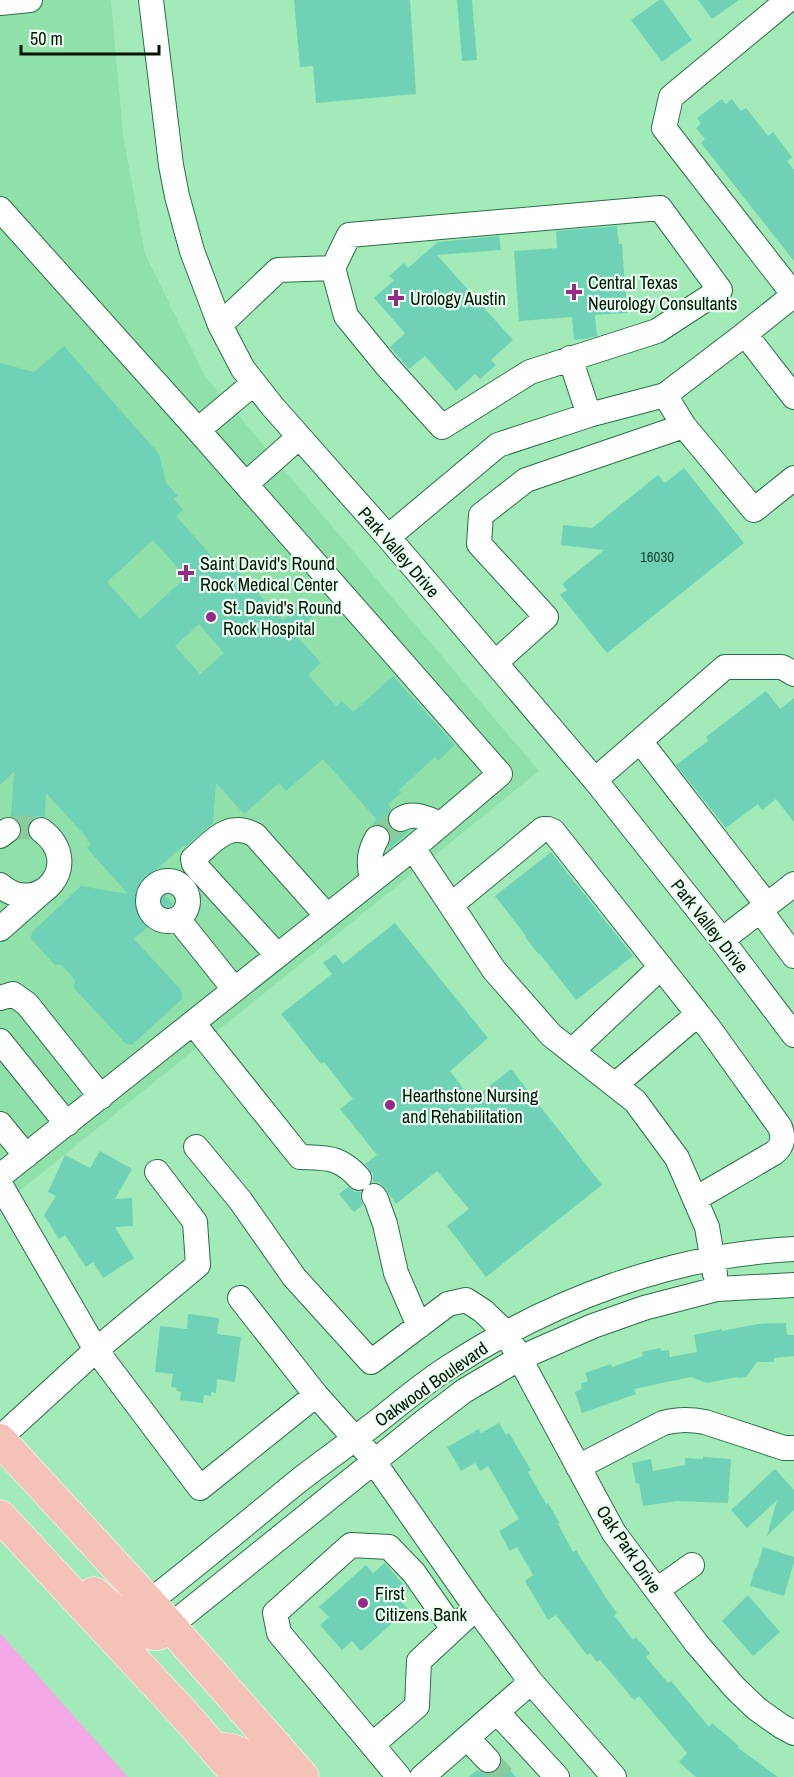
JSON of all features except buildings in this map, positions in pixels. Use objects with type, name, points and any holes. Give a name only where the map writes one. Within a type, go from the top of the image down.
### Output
[{"type":"main road","points":[[0,1439],[149,1602],[303,1777]]},
{"type":"main road","points":[[0,1490],[93,1592],[117,1613],[151,1634],[159,1634],[170,1626]]},
{"type":"main road","points":[[0,1516],[239,1777]]},
{"type":"main road","points":[[215,1750],[229,1748],[249,1759],[268,1777]]},
{"type":"street","points":[[0,3],[30,0]]},
{"type":"street","name":"Park Valley Drive","points":[[152,0],[171,165],[177,196],[192,251],[220,325],[243,369],[595,780],[794,1035]]},
{"type":"street","points":[[387,537],[498,445],[589,415],[665,395],[745,334],[791,286],[664,128],[671,97],[788,0]]},
{"type":"street","points":[[660,208],[720,290],[657,331],[530,372],[442,427],[346,316],[333,268],[350,235],[660,208]]},
{"type":"street","points":[[0,209],[246,484],[500,774],[412,848],[0,1176]]},
{"type":"street","points":[[220,325],[278,270],[333,268]]},
{"type":"street","points":[[745,334],[794,397]]},
{"type":"street","points":[[570,358],[589,415]]},
{"type":"street","points":[[198,430],[254,383]]},
{"type":"street","points":[[665,395],[684,426],[754,510],[794,478]]},
{"type":"street","points":[[495,663],[546,617],[479,544],[481,515],[525,480],[684,426]]},
{"type":"street","points":[[246,484],[299,437]]},
{"type":"street","points":[[595,780],[725,667],[782,667],[794,674]]},
{"type":"street","points":[[640,741],[764,908],[794,956]]},
{"type":"street","points":[[401,819],[407,815],[420,815],[441,824]]},
{"type":"street","points":[[277,955],[194,864],[193,859],[223,833],[238,829],[255,835],[327,916]]},
{"type":"street","points":[[451,905],[543,829],[553,831],[698,1014],[773,1118],[782,1134],[782,1142],[774,1153],[695,1199]]},
{"type":"street","points":[[0,929],[52,883],[58,872],[60,860],[57,848],[51,837],[40,830]]},
{"type":"street","points":[[372,879],[368,867],[370,850],[377,838]]},
{"type":"street","points":[[412,848],[494,970],[551,1035],[635,1101],[677,1158],[707,1227],[717,1289]]},
{"type":"street","points":[[722,940],[794,884]]},
{"type":"street","points":[[0,885],[18,896],[32,896],[43,891]]},
{"type":"street","points":[[178,919],[234,989]]},
{"type":"street","points":[[572,1051],[661,967]]},
{"type":"street","points":[[0,998],[13,994],[27,1004],[101,1097]]},
{"type":"street","points":[[615,1085],[698,1014]]},
{"type":"street","points":[[193,1023],[300,1157],[327,1158],[347,1165],[376,1199],[385,1224],[396,1273],[419,1326],[371,1362],[294,1277],[240,1200],[196,1147]]},
{"type":"street","points":[[0,1041],[67,1124]]},
{"type":"street","points":[[0,1124],[26,1156]]},
{"type":"street","points":[[0,1439],[96,1350],[198,1265],[195,1222],[157,1172]]},
{"type":"street","points":[[0,1184],[96,1350],[200,1488],[316,1395]]},
{"type":"street","name":"Oakwood Boulevard","points":[[149,1602],[297,1482],[447,1368],[506,1332],[547,1312],[654,1272],[752,1252],[794,1249]]},
{"type":"street","name":"Oakwood Boulevard","points":[[170,1626],[464,1391],[520,1358],[593,1326],[644,1308],[717,1289],[794,1284]]},
{"type":"street","points":[[240,1298],[316,1395],[356,1438],[531,1682],[614,1777]]},
{"type":"street","name":"Oak Park Drive","points":[[419,1326],[448,1304],[466,1300],[483,1311],[506,1332],[614,1533],[698,1644],[735,1688],[757,1708],[794,1733]]},
{"type":"street","points":[[578,1467],[663,1423],[674,1420],[705,1422],[784,1448],[794,1448]]},
{"type":"street","points":[[399,1777],[279,1633],[275,1613],[351,1545],[389,1547],[414,1573],[453,1629]]},
{"type":"street","points":[[657,1590],[692,1565]]},
{"type":"street","points":[[372,1745],[417,1706],[419,1661],[476,1608]]},
{"type":"street","points":[[431,1774],[467,1738],[531,1682]]},
{"type":"street","points":[[497,1712],[557,1777]]},
{"type":"street","points":[[467,1738],[488,1760]]},
{"type":"shaded area","name":"Saint David's Round Rock Medical Center","points":[[0,0],[111,0],[123,135],[145,254],[205,376],[539,771],[0,1207]]},
{"type":"shaded area","points":[[0,1633],[128,1777],[0,1777]]},
{"type":"tunnel","points":[[377,838],[401,819]]},
{"type":"tunnel","points":[[8,830],[24,827],[41,830]]},
{"type":"tunnel","points":[[488,1760],[503,1777]]},
{"type":"place","name":"Central Texas Neurology Consultants","points":[[574,292]]},
{"type":"place","name":"Urology Austin","points":[[396,298]]},
{"type":"place","name":"Saint David's Round Rock Medical Center","points":[[186,573]]},
{"type":"place","name":"St. David's Round Rock Hospital","points":[[211,617]]},
{"type":"place","name":"Hearthstone Nursing and Rehabilitation","points":[[390,1105]]},
{"type":"place","name":"First Citizens Bank","points":[[363,1603]]}]
